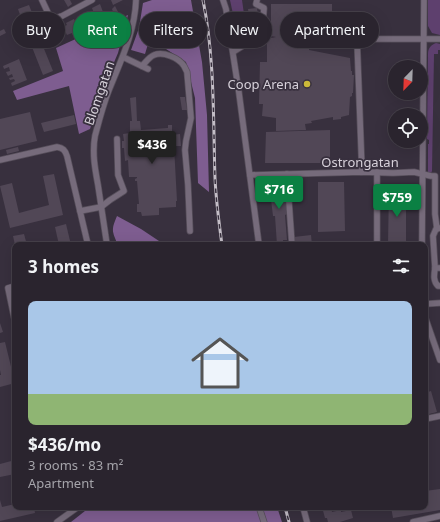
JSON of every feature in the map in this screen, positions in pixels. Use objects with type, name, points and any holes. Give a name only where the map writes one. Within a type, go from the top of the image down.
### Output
[{"type":"street","points":[[42,0],[48,13],[52,17],[62,16],[92,0]]},
{"type":"street","name":"Blomgatan","points":[[107,242],[94,162],[94,143],[102,108],[123,57],[134,23],[136,0]]},
{"type":"street","points":[[223,0],[233,52],[259,242]]},
{"type":"street","points":[[233,52],[262,34],[264,8],[256,4],[257,0]]},
{"type":"street","points":[[422,242],[424,0]]},
{"type":"street","points":[[362,172],[357,39],[440,39]]},
{"type":"street","points":[[142,66],[156,54],[161,54],[181,62],[187,72],[192,118],[185,150],[190,232]]},
{"type":"street","name":"Blomgatan","points":[[123,57],[148,69]]},
{"type":"street","points":[[79,213],[101,207],[124,191],[118,175],[117,139]]},
{"type":"street","points":[[0,160],[57,147],[62,148],[66,152],[79,213],[87,242]]},
{"type":"street","name":"Ostrongatan","points":[[250,175],[362,172],[414,172],[422,174]]},
{"type":"street","points":[[377,172],[377,242]]},
{"type":"street","points":[[287,174],[292,242]]},
{"type":"street","points":[[422,174],[435,176],[435,214],[439,229],[436,230],[433,236],[438,268],[434,275],[435,283],[440,286]]},
{"type":"street","points":[[12,287],[8,288],[12,307]]},
{"type":"street","points":[[428,304],[440,303]]},
{"type":"street","points":[[428,326],[440,360]]},
{"type":"street","points":[[428,418],[440,416]]},
{"type":"street","points":[[57,522],[74,510]]},
{"type":"street","points":[[261,510],[264,522]]},
{"type":"street","points":[[304,510],[307,522]]},
{"type":"street","points":[[412,522],[440,516]]},
{"type":"shaded area","points":[[152,0],[191,0],[193,12],[142,12],[143,3]]},
{"type":"shaded area","points":[[230,0],[242,0],[244,12],[233,12]]},
{"type":"shaded area","points":[[428,0],[440,0],[440,35],[432,33],[428,26]]},
{"type":"shaded area","points":[[139,28],[139,48],[147,48],[145,54],[131,50]]},
{"type":"shaded area","points":[[73,40],[73,48],[119,48],[103,88],[90,129],[79,134],[69,86],[17,100],[13,91],[63,71],[56,48],[65,48],[65,44]]},
{"type":"shaded area","points":[[436,43],[440,44],[440,50],[438,50],[438,54],[434,54],[431,173],[428,172],[428,54],[430,47]]},
{"type":"shaded area","points":[[200,48],[207,115],[209,192],[198,183],[195,98],[186,62],[166,49]]},
{"type":"shaded area","points":[[117,216],[160,242],[116,242],[113,230]]},
{"type":"shaded area","points":[[86,510],[278,510],[282,522],[71,522]]},
{"type":"building","points":[[64,0],[70,0],[72,4],[68,7]]},
{"type":"building","points":[[111,0],[123,0],[113,5]]},
{"type":"building","points":[[100,4],[103,12],[94,12],[92,8]]},
{"type":"building","name":"Coop Arena","points":[[271,4],[332,4],[332,12],[280,12],[280,48],[309,48],[309,50],[350,58],[351,71],[352,75],[354,75],[353,93],[350,97],[349,115],[341,117],[341,119],[333,120],[333,117],[311,121],[312,123],[305,124],[306,130],[276,131],[276,118],[262,116],[263,104],[259,104],[260,62],[267,62],[267,48],[272,48],[272,38],[276,37],[272,36]]},
{"type":"building","points":[[29,5],[32,12],[19,12],[18,9]]},
{"type":"building","points":[[115,6],[118,12],[113,12],[112,9]]},
{"type":"building","points":[[257,8],[257,12],[248,12],[248,9]]},
{"type":"building","points":[[73,20],[73,35],[72,33],[67,35],[65,31],[65,26],[67,25],[66,23]]},
{"type":"building","points":[[4,29],[6,33],[0,36],[0,31]]},
{"type":"building","points":[[32,48],[44,48],[53,71],[43,75]]},
{"type":"building","points":[[19,59],[27,80],[12,86],[11,83],[15,81],[14,79],[10,80],[9,78],[13,77],[12,74],[8,76],[6,72],[10,71],[9,67],[4,69],[3,66]]},
{"type":"building","points":[[136,97],[137,121],[140,121],[141,130],[168,128],[168,125],[172,125],[172,135],[180,134],[181,146],[174,146],[176,207],[159,208],[159,215],[142,216],[141,212],[137,212],[137,204],[139,204],[137,181],[135,181],[135,179],[137,177],[129,177],[128,160],[125,161],[124,148],[122,148],[122,141],[124,141],[123,134],[130,133],[130,121],[132,121],[130,98]]},
{"type":"building","points":[[180,97],[185,97],[187,110],[182,110]]},
{"type":"building","points":[[30,112],[37,141],[0,150],[0,119]]},
{"type":"building","points":[[74,115],[76,124],[44,132],[41,123]]},
{"type":"building","points":[[330,130],[330,163],[265,163],[266,132]]},
{"type":"building","points":[[18,147],[19,151],[7,154],[6,150]]},
{"type":"building","points":[[54,174],[63,215],[10,228],[0,186],[12,183],[19,213],[49,205],[43,176]]},
{"type":"building","points":[[284,182],[287,214],[285,215],[287,240],[283,240],[283,242],[277,242],[275,216],[273,216],[269,183]]},
{"type":"building","points":[[318,182],[344,182],[345,231],[318,232]]},
{"type":"building","points":[[389,187],[402,187],[402,207],[406,207],[406,242],[388,242]]},
{"type":"building","points":[[66,224],[70,242],[58,242],[55,227]]},
{"type":"building","points":[[24,234],[26,242],[14,242],[13,236]]},
{"type":"building","points":[[311,235],[312,242],[295,242],[294,237]]},
{"type":"building","points":[[0,323],[3,332],[0,333]]},
{"type":"building","points":[[5,342],[12,371],[12,384],[0,387],[1,375],[0,343]]},
{"type":"building","points":[[431,391],[437,412],[428,414],[428,392]]},
{"type":"building","points":[[12,461],[12,475],[0,477],[0,464]]},
{"type":"building","points":[[440,489],[440,510],[393,518],[392,510],[428,510],[428,491]]},
{"type":"building","points":[[0,500],[2,507],[12,505],[12,510],[34,510],[35,513],[0,521]]},
{"type":"building","points":[[323,510],[332,510],[332,512],[341,510],[341,512],[351,510],[353,518],[340,522],[328,522],[327,518],[325,518]]},
{"type":"railway","points":[[203,0],[212,67],[215,187],[222,242]]},
{"type":"railway","points":[[286,510],[289,522]]},
{"type":"place","name":"Coop Arena","points":[[307,84]]}]
